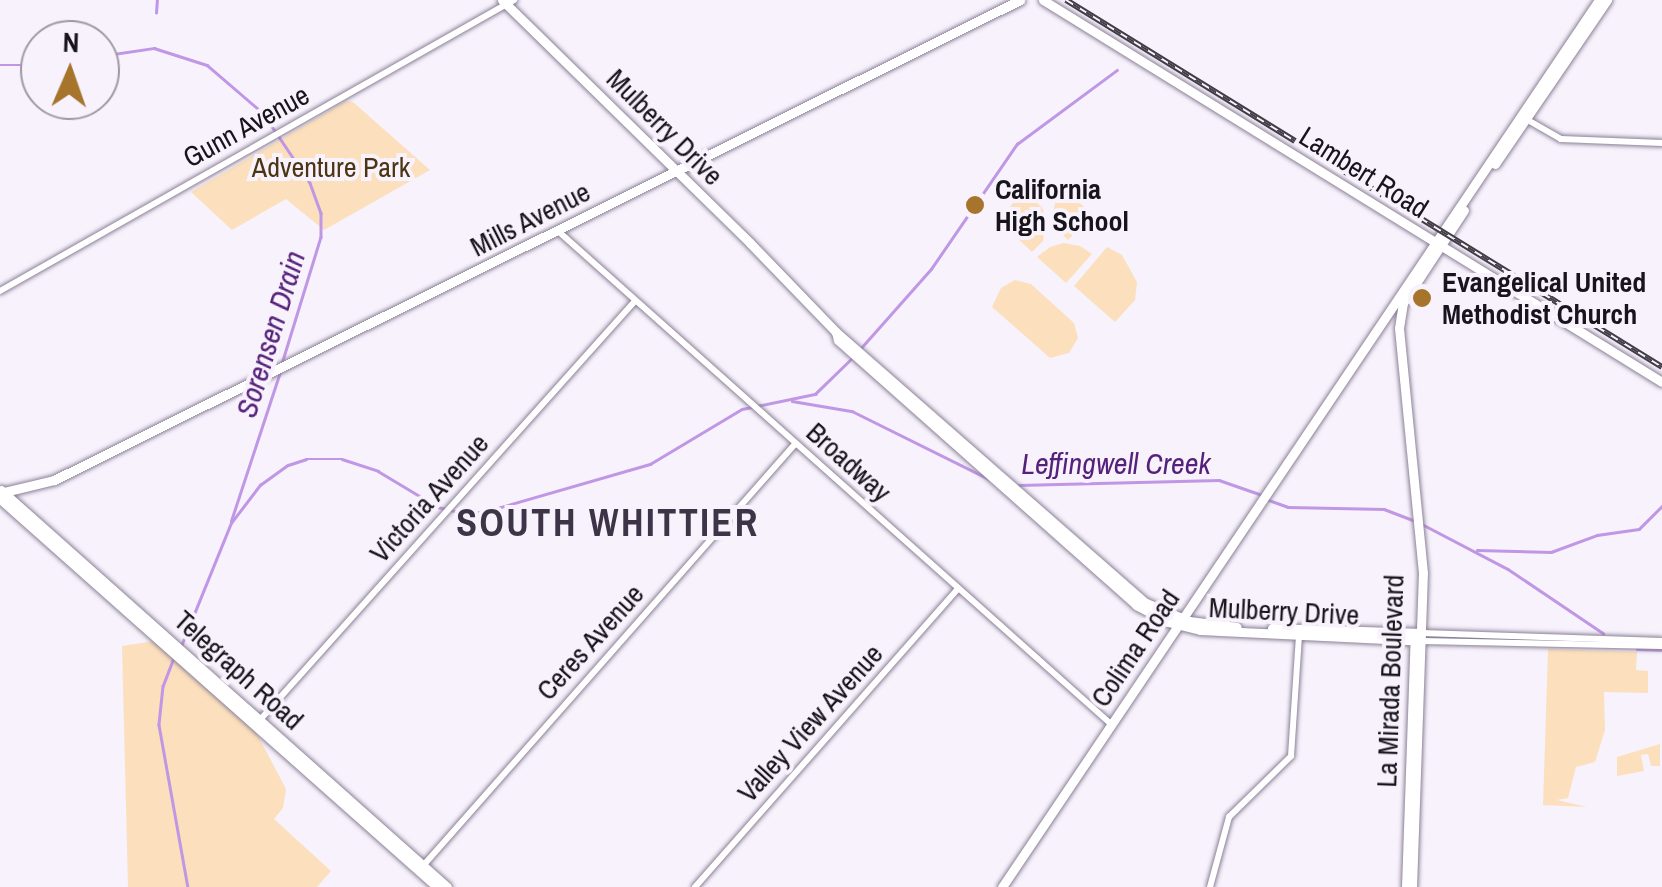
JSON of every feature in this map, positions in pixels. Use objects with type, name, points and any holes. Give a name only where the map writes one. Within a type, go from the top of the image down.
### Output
[{"type":"main road","name":"Mills Avenue","points":[[1,492],[59,476],[1020,0]]},
{"type":"main road","name":"Lambert Road","points":[[1043,0],[1662,382]]},
{"type":"main road","points":[[1400,301],[1599,0]]},
{"type":"main road","points":[[1512,133],[1526,119],[1607,0]]},
{"type":"main road","name":"Mulberry Drive","points":[[507,1],[836,332],[932,424],[994,474]]},
{"type":"main road","name":"La Mirada Boulevard","points":[[1400,301],[1397,324],[1416,522],[1418,637],[1409,887]]},
{"type":"main road","name":"Colima Road","points":[[1002,887],[1400,301]]},
{"type":"main road","points":[[1374,336],[1397,324]]},
{"type":"main road","name":"Mulberry Drive","points":[[857,352],[960,439],[1136,605],[1180,622],[1418,637]]},
{"type":"main road","points":[[932,424],[953,440],[960,439]]},
{"type":"main road","name":"Telegraph Road","points":[[1,492],[421,868],[447,887]]},
{"type":"main road","name":"Telegraph Road","points":[[421,868],[437,887]]},
{"type":"street","name":"Gunn Avenue","points":[[0,291],[507,1]]},
{"type":"street","points":[[1526,119],[1561,139],[1662,143]]},
{"type":"street","name":"Broadway","points":[[558,231],[1111,724]]},
{"type":"street","name":"Victoria Avenue","points":[[258,722],[635,301]]},
{"type":"street","name":"Ceres Avenue","points":[[421,868],[795,444]]},
{"type":"street","name":"Valley View Avenue","points":[[695,887],[958,589]]},
{"type":"street","points":[[1210,887],[1229,816],[1292,756],[1299,632]]},
{"type":"street","name":"Mulberry Drive","points":[[1418,637],[1662,644]]},
{"type":"green space","name":"Adventure Park","points":[[346,101],[353,102],[430,170],[324,230],[286,199],[232,230],[191,192]]},
{"type":"green space","points":[[1065,191],[1093,214],[1068,240],[1055,227],[1053,213],[1056,199]]},
{"type":"green space","points":[[1023,192],[1042,207],[1046,219],[1043,241],[1032,252],[998,220]]},
{"type":"green space","points":[[1064,243],[1080,246],[1092,254],[1066,283],[1037,257]]},
{"type":"green space","points":[[1107,247],[1122,255],[1137,282],[1135,300],[1115,322],[1074,286]]},
{"type":"green space","points":[[1015,280],[1031,284],[1074,323],[1078,338],[1069,353],[1050,358],[992,307],[1001,288]]},
{"type":"green space","points":[[155,641],[255,730],[286,789],[283,808],[274,819],[331,871],[317,887],[128,887],[122,646]]},
{"type":"green space","points":[[1548,649],[1637,652],[1636,670],[1648,671],[1648,693],[1604,692],[1605,730],[1595,762],[1576,767],[1568,798],[1557,800],[1587,807],[1543,805]]},
{"type":"green space","points":[[1660,744],[1660,766],[1651,766],[1648,754],[1641,755],[1644,771],[1617,776],[1617,757]]},
{"type":"waterway","points":[[156,13],[157,0]]},
{"type":"waterway","name":"Sorensen Drain","points":[[120,53],[154,48],[207,65],[263,113],[310,183],[321,213],[321,237],[282,364]]},
{"type":"waterway","name":"Sorensen Drain","points":[[0,65],[20,65]]},
{"type":"waterway","points":[[860,349],[931,269],[1017,144],[1117,70]]},
{"type":"waterway","points":[[181,646],[231,523],[260,485],[288,465],[306,459],[342,459],[378,471],[438,507],[466,514],[487,511],[650,464],[742,409],[815,394],[851,359]]},
{"type":"waterway","name":"Sorensen Drain","points":[[231,521],[280,372]]},
{"type":"waterway","name":"Leffingwell Creek","points":[[792,401],[852,411],[991,480]]},
{"type":"waterway","name":"Leffingwell Creek","points":[[1019,485],[1219,480],[1262,495]]},
{"type":"waterway","name":"Leffingwell Creek","points":[[1269,500],[1288,507],[1384,509],[1413,520]]},
{"type":"waterway","points":[[1477,550],[1551,552],[1597,535],[1639,529],[1662,506]]},
{"type":"waterway","name":"Leffingwell Creek","points":[[1420,523],[1508,569],[1603,633]]},
{"type":"waterway","name":"Leffingwell Creek","points":[[1637,649],[1662,650]]},
{"type":"waterway","points":[[174,658],[163,686],[159,725],[188,887]]},
{"type":"railway","points":[[1066,0],[1662,367]]},
{"type":"place","name":"California High School","points":[[975,205]]},
{"type":"place","name":"Evangelical United Methodist Church","points":[[1422,298]]},
{"type":"district","name":"SOUTH WHITTIER","points":[[608,523]]}]
